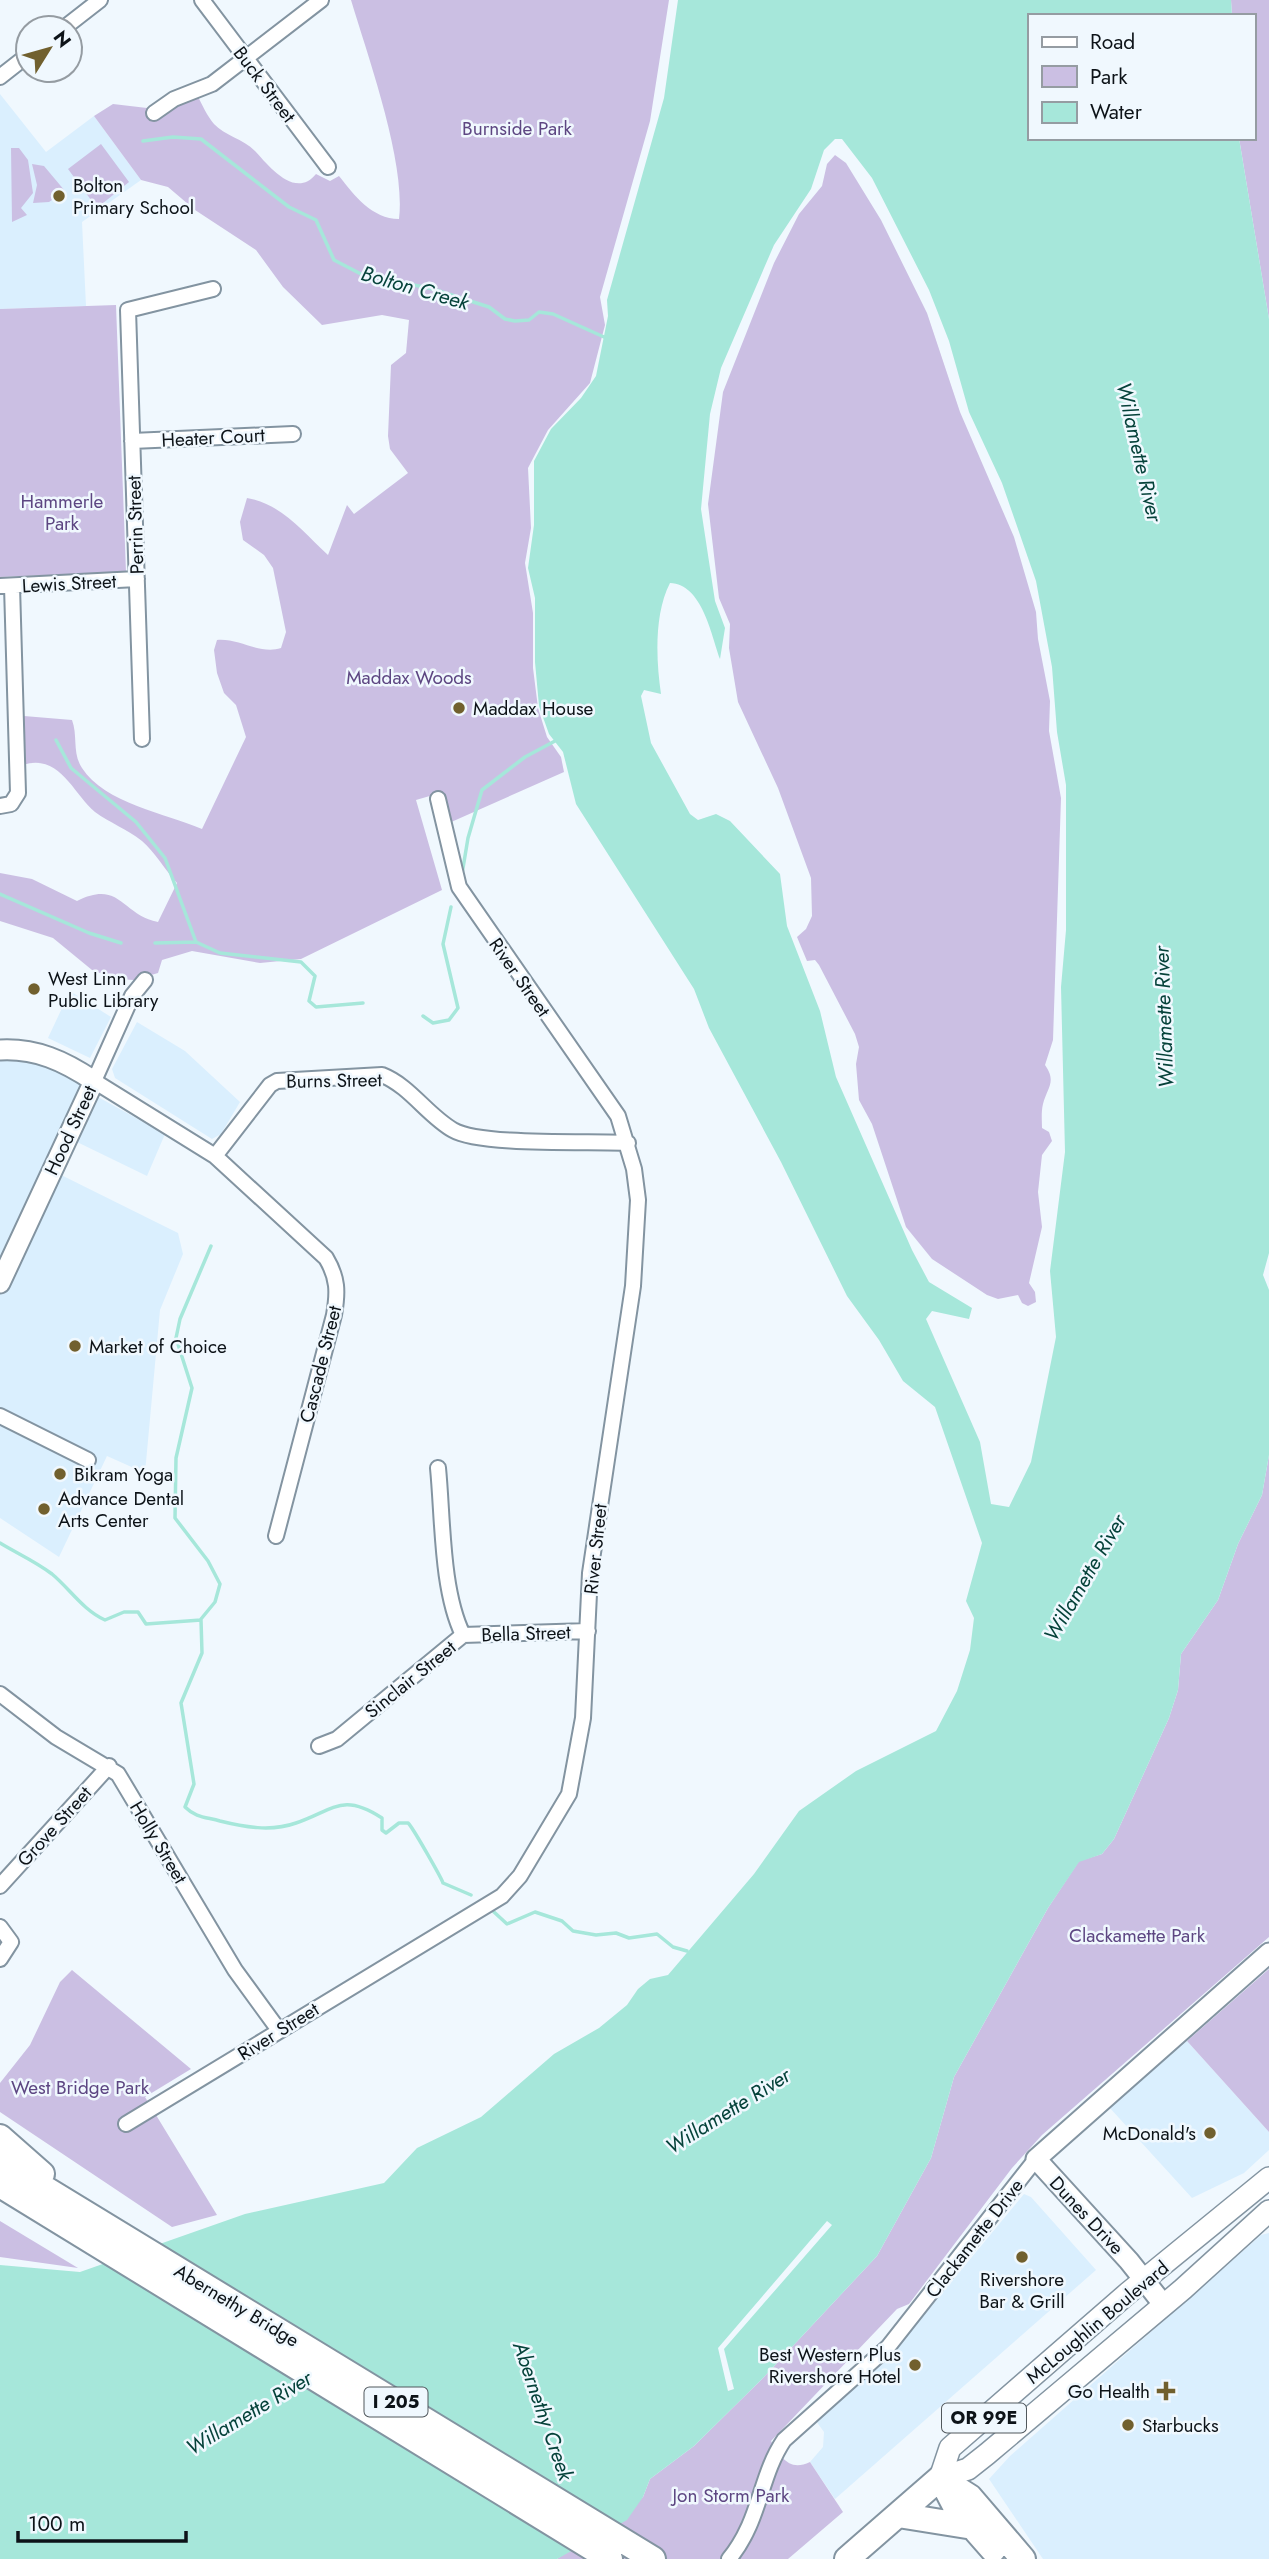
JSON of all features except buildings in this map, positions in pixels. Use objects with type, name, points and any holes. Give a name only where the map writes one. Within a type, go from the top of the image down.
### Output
[{"type":"highway","points":[[0,2137],[90,2216]]},
{"type":"highway","name":"Abernethy Bridge","points":[[0,2161],[653,2559]]},
{"type":"highway","name":"Abernethy Bridge","points":[[0,2186],[610,2559]]},
{"type":"highway","points":[[940,2478],[956,2508],[1002,2559]]},
{"type":"highway","points":[[940,2478],[970,2497],[1023,2559]]},
{"type":"highway","name":"McLoughlin Boulevard","points":[[847,2559],[940,2478]]},
{"type":"highway","points":[[898,2515],[973,2527]]},
{"type":"main road","name":"McLoughlin Boulevard","points":[[940,2478],[950,2448],[1144,2281],[1269,2178]]},
{"type":"main road","name":"McLoughlin Boulevard","points":[[940,2478],[968,2469],[987,2454],[1269,2211]]},
{"type":"street","points":[[82,14],[100,0]]},
{"type":"street","name":"Buck Street","points":[[202,0],[328,167]]},
{"type":"street","points":[[154,113],[174,99],[212,84],[321,0]]},
{"type":"street","points":[[0,77],[14,66]]},
{"type":"street","name":"Perrin Street","points":[[142,739],[128,310],[213,289]]},
{"type":"street","name":"Heater Court","points":[[132,441],[293,434]]},
{"type":"street","name":"Lewis Street","points":[[6,586],[137,579]]},
{"type":"street","points":[[6,586],[18,793],[7,804]]},
{"type":"street","name":"River Street","points":[[126,2124],[259,2044],[278,2029],[502,1896],[520,1876],[569,1794],[583,1718],[597,1520],[633,1286],[638,1200],[628,1143],[618,1116],[459,887],[438,799]]},
{"type":"street","name":"Hood Street","points":[[0,1283],[132,996],[145,980]]},
{"type":"street","points":[[0,1050],[43,1054],[72,1066],[215,1156]]},
{"type":"street","name":"Burns Street","points":[[215,1156],[270,1085],[277,1081],[382,1075],[395,1080],[441,1122],[473,1138],[628,1143]]},
{"type":"street","name":"Cascade Street","points":[[215,1156],[326,1258],[335,1273],[338,1293],[334,1315],[276,1536]]},
{"type":"street","points":[[0,1416],[88,1460]]},
{"type":"street","name":"Sinclair Street","points":[[319,1746],[337,1739],[463,1635],[457,1623],[449,1577],[438,1468]]},
{"type":"street","name":"Bella Street","points":[[463,1635],[588,1631]]},
{"type":"street","name":"Holly Street","points":[[0,1694],[56,1737],[118,1774],[235,1970],[278,2029]]},
{"type":"street","name":"Grove Street","points":[[0,1886],[108,1766]]},
{"type":"street","points":[[0,1927],[11,1942],[0,1959]]},
{"type":"street","name":"Clackamette Drive","points":[[729,2559],[752,2523],[771,2466],[784,2440],[884,2352],[1035,2159],[1269,1953]]},
{"type":"street","name":"Dunes Drive","points":[[1035,2159],[1163,2304]]},
{"type":"shaded area","name":"Bolton Primary School","points":[[0,94],[46,152],[94,116],[141,180],[82,222],[86,306],[0,309]]},
{"type":"shaded area","points":[[70,991],[111,1017],[90,1058],[48,1038]]},
{"type":"shaded area","points":[[137,1022],[185,1051],[240,1102],[221,1134],[212,1139],[115,1078],[112,1069]]},
{"type":"shaded area","points":[[0,1058],[43,1062],[84,1084],[43,1166],[178,1233],[183,1254],[160,1310],[145,1473],[107,1456],[59,1557],[0,1518]]},
{"type":"shaded area","points":[[98,1097],[165,1134],[147,1176],[77,1142]]},
{"type":"shaded area","points":[[1187,2041],[1269,2132],[1269,2150],[1244,2173],[1192,2198],[1109,2107]]},
{"type":"shaded area","points":[[1024,2194],[1031,2197],[1096,2270],[835,2499],[810,2462],[823,2447],[824,2432],[816,2421],[885,2362]]},
{"type":"shaded area","points":[[1269,2233],[1269,2559],[1043,2559],[989,2479],[1010,2456],[1261,2235]]},
{"type":"green space","points":[[351,0],[669,0],[650,121],[600,297],[605,325],[590,383],[548,430],[528,468],[531,528],[525,563],[533,613],[533,668],[538,708],[547,737],[561,757],[564,772],[449,823],[440,793],[416,800],[442,890],[301,959],[260,963],[192,951],[162,960],[158,973],[134,980],[116,979],[92,970],[53,938],[0,921],[0,873],[32,879],[77,901],[91,895],[112,896],[136,913],[158,922],[177,883],[147,845],[95,812],[56,770],[36,763],[23,765],[24,716],[72,720],[79,762],[92,780],[120,799],[202,829],[246,737],[236,705],[224,693],[217,673],[214,650],[217,640],[273,650],[281,648],[286,632],[273,568],[264,555],[243,540],[240,522],[247,498],[260,501],[281,513],[301,528],[328,555],[347,505],[354,514],[408,473],[390,449],[388,436],[391,365],[406,353],[409,320],[382,315],[322,325],[283,287],[256,250],[195,210],[168,187],[141,180],[94,116],[113,104],[147,108],[156,118],[197,95],[214,124],[250,147],[282,178],[299,183],[308,181],[316,174],[330,181],[339,176],[357,198],[372,210],[389,218],[399,219],[400,196],[391,140],[376,79]]},
{"type":"green space","points":[[1231,0],[1269,0],[1269,319],[1239,140],[1255,140],[1255,14],[1232,14]]},
{"type":"green space","points":[[101,144],[129,182],[97,208],[68,169]]},
{"type":"green space","points":[[11,148],[19,148],[28,160],[33,193],[21,208],[27,215],[12,222]]},
{"type":"green space","points":[[835,155],[846,163],[881,220],[927,313],[960,412],[1014,537],[1036,612],[1038,639],[1050,701],[1049,731],[1061,798],[1053,1040],[1045,1065],[1051,1081],[1042,1113],[1042,1128],[1049,1132],[1052,1141],[1042,1155],[1038,1192],[1042,1227],[1029,1283],[1035,1292],[1036,1302],[1028,1306],[1022,1303],[1018,1295],[998,1299],[987,1295],[932,1259],[906,1227],[872,1124],[859,1100],[856,1064],[859,1047],[855,1034],[819,965],[815,960],[807,961],[797,937],[806,929],[812,916],[811,878],[778,788],[738,702],[729,648],[730,624],[719,598],[708,504],[723,392],[774,263],[799,214],[822,186],[827,164]]},
{"type":"green space","points":[[32,164],[44,166],[65,191],[49,202],[33,203],[37,185]]},
{"type":"green space","name":"Hammerle Park","points":[[116,305],[126,572],[0,577],[0,309]]},
{"type":"green space","name":"Clackamette Park","points":[[1269,1455],[1269,1937],[1042,2135],[1012,2168],[909,2304],[897,2309],[771,2441],[782,2457],[791,2464],[803,2465],[810,2462],[843,2512],[788,2559],[557,2559],[643,2497],[650,2479],[694,2446],[761,2380],[877,2256],[931,2158],[954,2077],[1048,1908],[1079,1861],[1102,1854],[1114,1839],[1169,1718],[1178,1690],[1181,1654],[1218,1600],[1238,1544],[1262,1495]]},
{"type":"green space","points":[[1269,1969],[1269,2132],[1187,2041]]},
{"type":"green space","name":"West Bridge Park","points":[[72,1970],[191,2069],[145,2097],[217,2215],[172,2227],[0,2112],[0,2083],[30,2045],[60,1982]]},
{"type":"green space","points":[[0,2221],[78,2268],[0,2257]]},
{"type":"water","points":[[678,0],[1231,0],[1232,14],[1028,14],[1028,140],[1239,140],[1269,319],[1269,1253],[1263,1275],[1269,1290],[1269,1455],[1262,1495],[1238,1544],[1218,1600],[1181,1654],[1178,1690],[1169,1718],[1114,1839],[1102,1854],[1079,1862],[1048,1908],[954,2077],[931,2158],[877,2256],[761,2380],[694,2446],[650,2479],[643,2497],[627,2520],[557,2559],[0,2559],[0,2265],[80,2272],[245,2214],[384,2183],[417,2148],[481,2117],[554,2054],[599,2028],[627,2005],[638,1989],[650,1979],[668,1975],[754,1874],[799,1811],[856,1771],[936,1731],[957,1691],[970,1650],[974,1618],[966,1601],[982,1543],[935,1407],[903,1381],[879,1340],[847,1296],[781,1162],[709,1028],[694,989],[576,804],[563,752],[549,734],[539,706],[535,662],[535,598],[528,568],[534,525],[534,461],[551,429],[581,398],[596,376],[608,316],[607,300],[664,98]],"holes":[[[835,139],[842,139],[872,178],[929,290],[949,341],[969,412],[1002,483],[1036,581],[1052,667],[1057,732],[1066,785],[1066,930],[1061,987],[1065,1152],[1050,1271],[1056,1337],[1031,1462],[1009,1507],[991,1504],[980,1442],[926,1319],[932,1311],[969,1319],[972,1308],[929,1282],[912,1250],[836,1077],[820,1011],[787,926],[780,874],[730,821],[716,814],[698,820],[690,814],[651,743],[641,696],[644,690],[661,694],[657,652],[659,623],[670,583],[681,586],[698,601],[709,624],[720,659],[725,628],[715,601],[701,509],[710,414],[721,368],[774,245],[811,189],[824,150]]]},
{"type":"pier","points":[[827,2221],[832,2225],[724,2349],[734,2389],[728,2391],[718,2348]]},
{"type":"waterway","name":"Bolton Creek","points":[[143,141],[173,137],[201,139],[289,207],[316,220],[334,260],[361,274],[433,289],[489,307],[505,319],[529,320],[539,312],[553,314],[604,337]]},
{"type":"waterway","points":[[56,740],[71,768],[136,822],[165,858],[196,942]]},
{"type":"waterway","points":[[462,874],[468,838],[482,790],[525,757],[555,741]]},
{"type":"waterway","points":[[0,894],[89,933],[121,943]]},
{"type":"waterway","points":[[423,1016],[433,1023],[449,1020],[458,1008],[443,944],[451,907]]},
{"type":"waterway","points":[[155,943],[196,942],[220,953],[301,962],[315,976],[309,1001],[316,1007],[363,1003]]},
{"type":"waterway","points":[[201,1619],[215,1602],[220,1584],[208,1561],[175,1518],[176,1458],[192,1388],[176,1338],[180,1319],[211,1246]]},
{"type":"waterway","points":[[0,1543],[52,1574],[83,1605],[105,1620],[124,1612],[138,1612],[146,1624],[201,1620],[202,1653],[181,1703],[194,1784],[185,1807],[189,1811],[201,1817],[248,1827],[267,1828],[287,1826],[338,1806],[357,1806],[382,1818],[382,1830],[386,1833],[399,1823],[408,1823],[443,1883],[471,1895]]},
{"type":"waterway","points":[[494,1912],[507,1924],[535,1912],[562,1921],[573,1931],[596,1935],[616,1933],[629,1938],[657,1934],[673,1947],[687,1951]]},
{"type":"place","name":"Bolton Primary School","points":[[59,196]]},
{"type":"place","name":"Maddax House","points":[[459,708]]},
{"type":"place","name":"West Linn Public Library","points":[[34,989]]},
{"type":"place","name":"Market of Choice","points":[[75,1346]]},
{"type":"place","name":"Bikram Yoga","points":[[60,1474]]},
{"type":"place","name":"Advance Dental Arts Center","points":[[44,1509]]},
{"type":"place","name":"McDonald's","points":[[1210,2133]]},
{"type":"place","name":"Rivershore Bar & Grill","points":[[1022,2257]]},
{"type":"place","name":"Best Western Plus Rivershore Hotel","points":[[915,2365]]},
{"type":"place","name":"Go Health","points":[[1166,2391]]},
{"type":"place","name":"Starbucks","points":[[1128,2425]]},
{"type":"park label","name":"Burnside Park","points":[[517,128]]},
{"type":"park label","name":"Maddax Woods","points":[[409,677]]},
{"type":"park label","name":"Jon Storm Park","points":[[731,2495]]},
{"type":"water label","name":"Willamette River","points":[[1139,452]]},
{"type":"water label","name":"Willamette River","points":[[1164,1017]]},
{"type":"water label","name":"Willamette River","points":[[1085,1578]]},
{"type":"water label","name":"Willamette River","points":[[728,2111]]},
{"type":"water label","name":"Abernethy Creek","points":[[543,2411]]},
{"type":"water label","name":"Willamette River","points":[[249,2413]]}]
